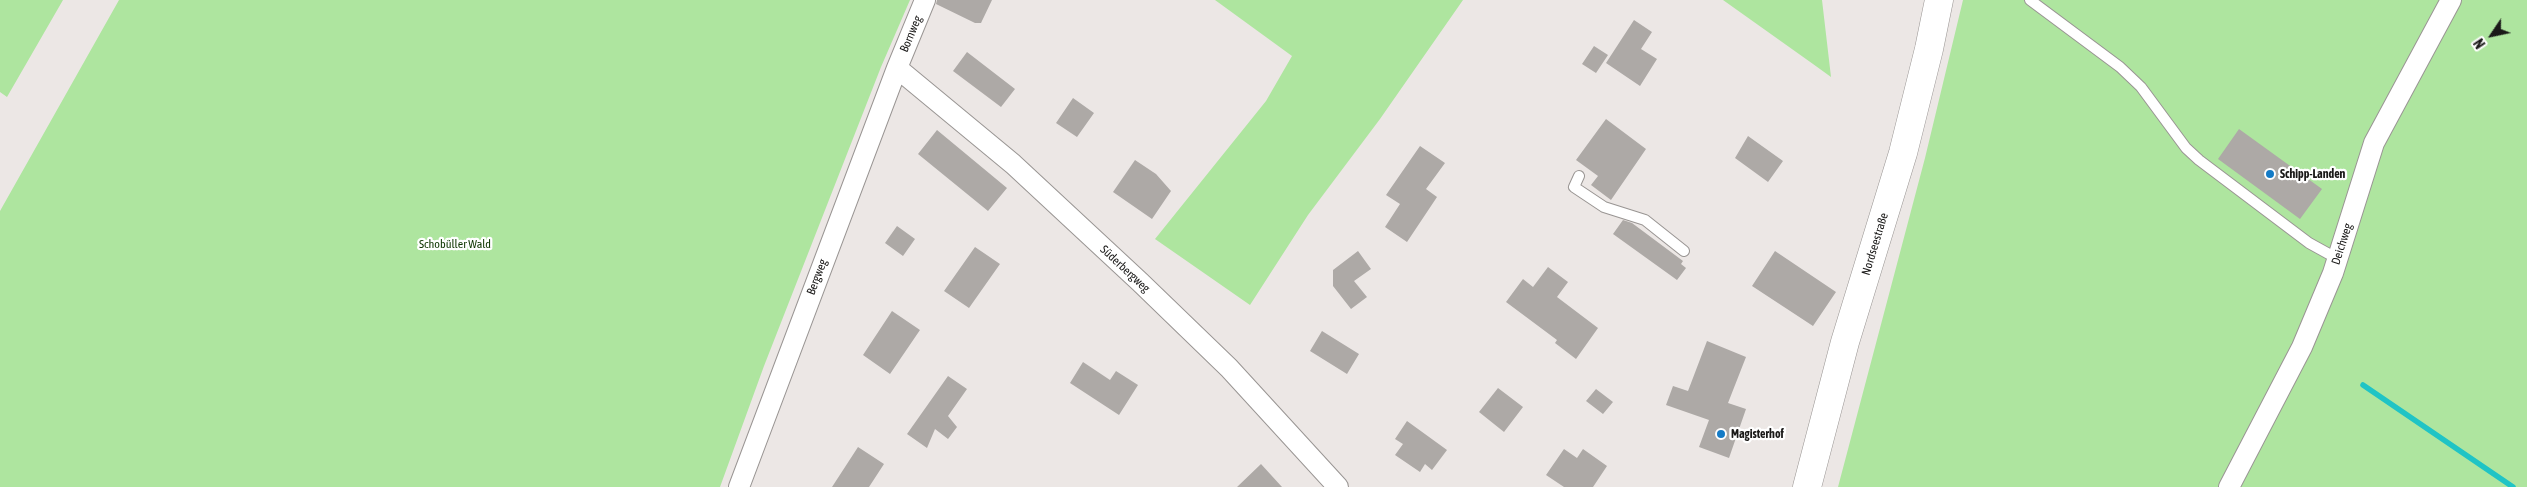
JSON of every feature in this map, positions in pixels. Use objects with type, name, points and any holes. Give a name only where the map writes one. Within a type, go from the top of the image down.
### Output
[{"type":"main road","name":"Nordseestraße","points":[[1807,487],[1845,342],[1903,154],[1939,0]]},
{"type":"street","name":"Bornweg","points":[[897,68],[925,0]]},
{"type":"street","name":"Deichweg","points":[[2229,487],[2302,347],[2338,259],[2374,143],[2451,0]]},
{"type":"street","name":"Bergweg","points":[[739,487],[897,68]]},
{"type":"street","name":"Süderbergweg","points":[[897,68],[1013,164],[1147,289],[1229,368],[1338,487]]},
{"type":"lane","points":[[2030,0],[2120,67],[2140,87],[2186,148],[2199,160],[2309,242],[2338,259]]},
{"type":"lane","points":[[1579,176],[1574,187],[1604,207],[1645,220],[1684,251]]},
{"type":"green space","points":[[0,0],[63,0],[7,97],[0,92]]},
{"type":"green space","name":"Schobüller Wald","points":[[119,0],[910,0],[881,67],[764,366],[720,487],[0,487],[0,211]]},
{"type":"green space","points":[[1215,0],[1463,0],[1380,119],[1308,215],[1250,305],[1155,239],[1266,101],[1292,56]]},
{"type":"green space","points":[[1723,0],[1822,0],[1831,77],[1813,64]]},
{"type":"green space","points":[[1963,0],[2527,0],[2527,487],[1838,487],[1925,158]]},
{"type":"building","points":[[937,0],[992,0],[981,23],[975,23],[936,4]]},
{"type":"building","points":[[1634,20],[1652,32],[1641,49],[1657,59],[1640,86],[1606,63]]},
{"type":"building","points":[[1594,46],[1608,55],[1596,73],[1582,64]]},
{"type":"building","points":[[967,52],[1015,89],[1001,107],[953,71]]},
{"type":"building","points":[[1073,98],[1094,113],[1077,137],[1056,123]]},
{"type":"building","points":[[1606,119],[1646,149],[1611,200],[1591,185],[1598,176],[1576,160]]},
{"type":"building","name":"Schipp-Landen","points":[[2239,129],[2322,189],[2300,219],[2218,159]]},
{"type":"building","points":[[937,130],[1007,188],[988,211],[918,154]]},
{"type":"building","points":[[1748,136],[1783,161],[1768,182],[1735,158]]},
{"type":"building","points":[[1420,146],[1445,163],[1426,189],[1437,197],[1407,242],[1385,227],[1400,204],[1386,195]]},
{"type":"building","points":[[1135,160],[1156,174],[1171,191],[1152,219],[1113,192]]},
{"type":"building","points":[[1623,220],[1632,223],[1683,261],[1681,264],[1686,268],[1677,280],[1613,234]]},
{"type":"building","points":[[897,226],[915,239],[903,256],[885,243]]},
{"type":"building","points":[[975,247],[1000,264],[969,308],[944,291]]},
{"type":"building","points":[[1358,251],[1371,269],[1354,281],[1367,297],[1351,309],[1333,286],[1333,270]]},
{"type":"building","points":[[1775,251],[1836,292],[1813,326],[1752,286]]},
{"type":"building","points":[[1548,267],[1568,282],[1557,297],[1598,328],[1576,359],[1555,343],[1557,340],[1506,302],[1523,279],[1533,287]]},
{"type":"building","points":[[892,311],[920,330],[890,374],[863,355]]},
{"type":"building","points":[[1322,331],[1359,354],[1347,374],[1310,351]]},
{"type":"building","points":[[1707,341],[1746,357],[1728,403],[1746,409],[1729,458],[1699,447],[1709,420],[1666,405],[1673,386],[1688,391]]},
{"type":"building","points":[[1083,362],[1110,380],[1116,371],[1138,385],[1119,415],[1070,383]]},
{"type":"building","points":[[948,376],[967,389],[948,416],[957,427],[948,439],[935,429],[927,448],[907,434]]},
{"type":"building","points":[[1498,388],[1523,407],[1504,432],[1479,412]]},
{"type":"building","points":[[1596,389],[1613,402],[1603,414],[1586,401]]},
{"type":"building","points":[[1407,421],[1447,450],[1432,470],[1425,464],[1420,472],[1395,455],[1403,444],[1395,439]]},
{"type":"building","points":[[858,447],[884,464],[869,487],[832,487]]},
{"type":"building","points":[[1564,449],[1577,458],[1583,449],[1607,466],[1593,487],[1564,487],[1546,475]]},
{"type":"building","points":[[1261,464],[1282,487],[1237,487]]},
{"type":"waterway","points":[[2363,385],[2513,487]]},
{"type":"place","name":"Schipp-Landen","points":[[2270,174]]},
{"type":"place","name":"Magisterhof","points":[[1721,434]]}]
